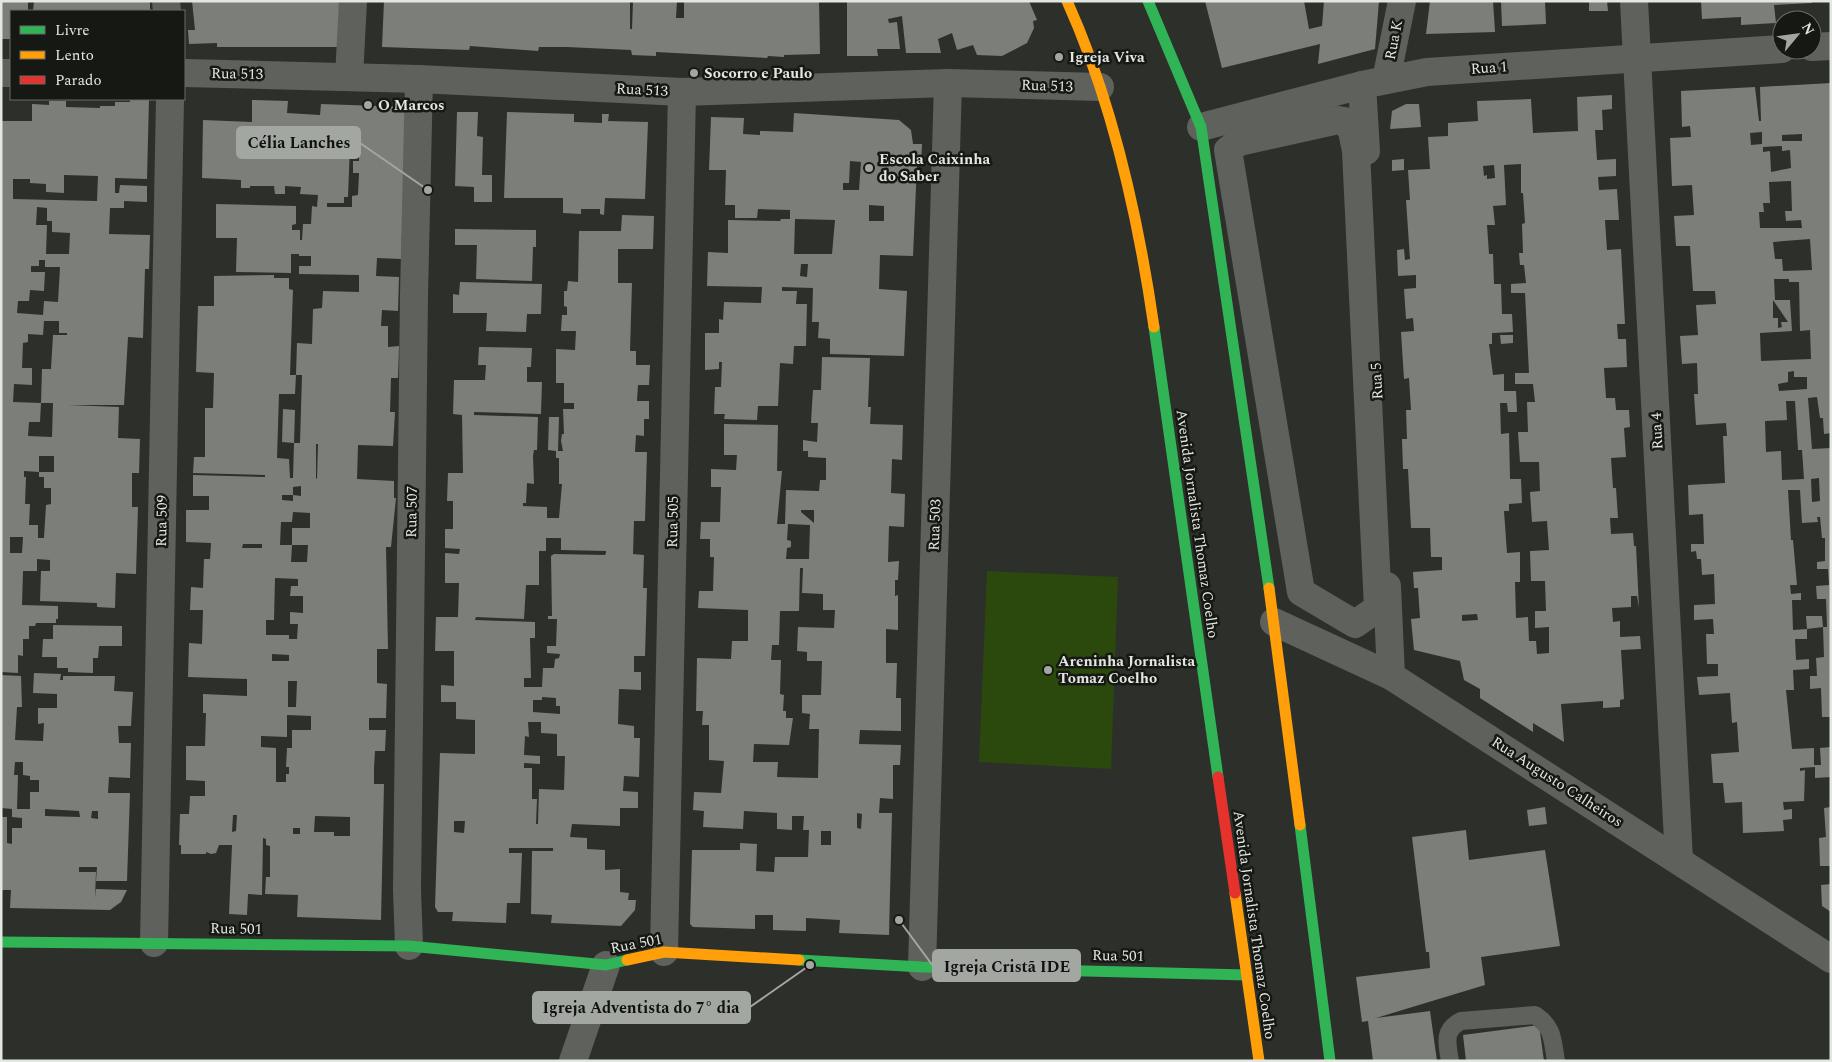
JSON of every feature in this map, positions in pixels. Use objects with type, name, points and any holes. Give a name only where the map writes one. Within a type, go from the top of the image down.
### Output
[{"type":"main road","name":"Avenida Jornalista Thomaz Coelho","points":[[1067,1],[1100,87],[1124,177],[1148,283],[1259,1061]]},
{"type":"main road","points":[[1148,1],[1201,127],[1274,622],[1330,1061]]},
{"type":"main road","name":"Rua 501","points":[[1,942],[409,946],[606,965],[664,952],[922,967],[1247,974]]},
{"type":"street","points":[[349,77],[353,1]]},
{"type":"street","name":"Rua K","points":[[1374,83],[1402,1]]},
{"type":"street","name":"Rua 4","points":[[1634,1],[1679,860]]},
{"type":"street","name":"Rua 1","points":[[1201,127],[1374,83],[1427,72],[1772,50]]},
{"type":"street","name":"Rua 513","points":[[185,73],[420,78],[682,92],[948,83],[1100,87]]},
{"type":"street","name":"Rua 507","points":[[409,946],[407,890],[414,295],[420,78]]},
{"type":"street","name":"Rua 503","points":[[922,967],[948,83]]},
{"type":"street","name":"Rua 5","points":[[1374,83],[1391,676]]},
{"type":"street","name":"Rua 505","points":[[664,952],[682,92]]},
{"type":"street","name":"Rua 509","points":[[154,943],[170,100]]},
{"type":"street","points":[[1338,120],[1345,121],[1352,131],[1356,151],[1378,608],[1354,624],[1301,592],[1228,150],[1239,142],[1338,120]]},
{"type":"street","name":"Rua Augusto Calheiros","points":[[1274,622],[1391,676],[1831,959]]},
{"type":"street","points":[[573,1061],[606,965]]},
{"type":"lane","points":[[1450,1061],[1446,1036],[1452,1026],[1461,1022],[1535,1015],[1546,1023],[1551,1033],[1556,1061]]},
{"type":"green space","name":"Areninha Jornalista Tomaz Coelho","points":[[987,571],[1118,577],[1111,769],[979,762]]},
{"type":"building","points":[[1,1],[28,1],[28,10],[10,10],[10,39],[1,39]]},
{"type":"building","points":[[34,1],[150,1],[150,10],[33,10]]},
{"type":"building","points":[[192,1],[345,1],[344,47],[217,47],[217,43],[189,44],[188,30],[195,30]]},
{"type":"building","points":[[384,1],[630,1],[630,29],[632,29],[633,1],[677,1],[676,18],[684,18],[684,1],[819,1],[820,54],[784,55],[784,57],[768,56],[767,58],[656,52],[656,56],[632,55],[631,50],[567,47],[539,47],[538,51],[470,46],[469,50],[382,47]]},
{"type":"building","points":[[847,1],[1029,1],[1037,20],[1033,21],[1034,28],[1027,43],[1002,56],[977,55],[973,45],[957,50],[952,33],[938,39],[941,53],[906,53],[902,16],[888,19],[889,23],[897,22],[900,49],[877,49],[878,56],[847,56]]},
{"type":"building","points":[[1205,1],[1304,1],[1309,29],[1322,26],[1324,1],[1379,1],[1375,49],[1318,64],[1320,44],[1222,68]]},
{"type":"building","points":[[1430,1],[1493,1],[1495,32],[1426,34]]},
{"type":"building","points":[[1501,1],[1545,1],[1546,24],[1502,26]]},
{"type":"building","points":[[1589,1],[1607,1],[1608,11],[1589,11]]},
{"type":"building","points":[[1701,1],[1812,1],[1812,3],[1774,5],[1772,23],[1741,25],[1741,17],[1702,19]]},
{"type":"building","points":[[1831,83],[1831,433],[1824,434],[1823,418],[1820,418],[1817,397],[1808,398],[1812,449],[1831,448],[1831,717],[1822,717],[1821,688],[1810,689],[1810,676],[1817,676],[1816,658],[1824,657],[1823,627],[1827,627],[1826,599],[1817,599],[1816,586],[1829,585],[1828,569],[1817,569],[1817,562],[1825,561],[1825,538],[1822,538],[1820,517],[1817,517],[1818,522],[1802,523],[1800,490],[1788,490],[1791,540],[1793,540],[1797,585],[1790,585],[1791,594],[1801,593],[1801,600],[1792,600],[1793,630],[1807,629],[1807,639],[1795,639],[1796,660],[1809,659],[1809,669],[1793,670],[1794,690],[1786,690],[1792,749],[1814,748],[1814,765],[1821,765],[1820,748],[1831,747],[1831,777],[1815,778],[1815,767],[1800,768],[1800,771],[1805,770],[1804,801],[1783,802],[1784,810],[1792,809],[1792,819],[1783,820],[1784,831],[1743,833],[1742,802],[1725,803],[1723,783],[1713,783],[1711,754],[1739,752],[1737,722],[1732,723],[1730,693],[1699,695],[1697,677],[1718,676],[1718,664],[1707,664],[1706,634],[1714,634],[1713,619],[1694,620],[1694,605],[1715,604],[1714,574],[1702,575],[1701,559],[1697,559],[1696,551],[1691,552],[1691,544],[1704,544],[1703,514],[1689,515],[1688,485],[1725,483],[1723,436],[1727,436],[1726,423],[1696,425],[1694,394],[1698,394],[1697,363],[1682,364],[1680,336],[1698,335],[1696,305],[1716,304],[1715,291],[1693,291],[1690,246],[1676,246],[1674,216],[1694,215],[1692,185],[1672,186],[1670,138],[1691,137],[1690,126],[1682,127],[1681,91],[1755,87],[1759,121],[1761,121],[1760,87]],"holes":[[[1762,132],[1762,144],[1751,145],[1750,133]],[[1802,134],[1802,141],[1782,141],[1782,135]],[[1782,146],[1782,151],[1790,150],[1791,168],[1771,172],[1770,151],[1763,152],[1763,147]],[[1791,181],[1792,211],[1785,211],[1786,221],[1801,220],[1802,228],[1760,228],[1759,212],[1764,212],[1763,203],[1770,203],[1769,182]],[[1810,239],[1812,270],[1783,271],[1782,259],[1775,259],[1773,242]],[[1774,279],[1789,279],[1789,282],[1799,282],[1800,331],[1810,330],[1811,359],[1761,361],[1760,333],[1792,331],[1790,300],[1775,300]],[[1773,300],[1788,322],[1781,322],[1782,327],[1778,328],[1778,318],[1773,318]],[[1794,371],[1794,377],[1807,377],[1807,389],[1779,391],[1778,384],[1788,382],[1788,372]],[[1786,401],[1795,401],[1798,450],[1802,450],[1804,479],[1782,480],[1781,451],[1766,452],[1765,421],[1787,420]],[[1819,478],[1820,501],[1812,502],[1811,479]]]},
{"type":"building","points":[[1612,95],[1612,109],[1602,110],[1603,130],[1595,130],[1597,160],[1616,159],[1616,176],[1598,177],[1599,190],[1617,189],[1619,220],[1605,220],[1607,250],[1621,249],[1625,324],[1617,324],[1618,339],[1626,339],[1627,367],[1604,368],[1606,398],[1615,398],[1616,410],[1629,410],[1630,427],[1624,428],[1626,457],[1611,458],[1618,518],[1610,518],[1611,534],[1633,533],[1634,546],[1636,546],[1639,608],[1637,596],[1631,596],[1631,607],[1612,608],[1613,622],[1620,621],[1620,637],[1640,636],[1641,649],[1621,650],[1624,699],[1620,700],[1620,707],[1603,708],[1603,701],[1561,704],[1564,742],[1533,723],[1533,732],[1480,698],[1480,689],[1464,680],[1460,661],[1414,650],[1411,619],[1420,618],[1418,588],[1414,588],[1413,572],[1442,570],[1442,557],[1431,557],[1430,528],[1411,528],[1408,469],[1403,469],[1402,439],[1407,439],[1406,410],[1411,410],[1409,378],[1404,379],[1401,332],[1414,331],[1413,318],[1406,319],[1404,289],[1416,288],[1416,275],[1398,276],[1397,250],[1404,249],[1405,260],[1410,259],[1406,200],[1410,200],[1408,170],[1430,169],[1428,137],[1448,136],[1448,123],[1478,121],[1477,101],[1531,99],[1533,133],[1578,131],[1577,97]],"holes":[[[1521,164],[1521,193],[1523,193],[1525,223],[1522,224],[1523,253],[1519,253],[1520,265],[1524,265],[1526,283],[1511,284],[1511,293],[1525,293],[1529,373],[1515,373],[1515,384],[1533,384],[1535,402],[1527,402],[1528,432],[1518,432],[1520,462],[1539,462],[1540,491],[1530,492],[1532,522],[1547,521],[1549,550],[1530,551],[1531,581],[1545,581],[1546,611],[1535,611],[1535,628],[1549,627],[1549,653],[1537,654],[1536,641],[1529,641],[1528,617],[1516,618],[1515,582],[1520,582],[1520,552],[1507,553],[1504,511],[1509,511],[1509,504],[1522,503],[1521,479],[1510,479],[1509,433],[1501,434],[1500,403],[1507,403],[1508,412],[1517,412],[1516,391],[1504,391],[1504,374],[1493,375],[1489,344],[1492,344],[1492,333],[1513,332],[1512,314],[1502,314],[1501,284],[1494,284],[1493,254],[1489,254],[1487,225],[1495,225],[1493,206],[1506,205],[1504,165]],[[1494,165],[1495,178],[1487,179],[1487,175],[1484,176],[1483,166]],[[1477,614],[1478,620],[1462,621],[1462,615]]]},
{"type":"building","points":[[149,100],[147,179],[115,178],[115,193],[119,193],[120,185],[147,186],[147,202],[124,201],[124,208],[110,208],[109,234],[150,235],[149,269],[145,269],[143,338],[128,337],[124,405],[68,405],[119,407],[118,438],[140,439],[139,473],[132,473],[132,507],[138,507],[136,574],[116,573],[115,608],[97,607],[97,603],[40,601],[41,571],[50,571],[50,560],[37,559],[37,571],[23,571],[22,605],[58,606],[58,619],[56,619],[56,623],[36,623],[35,626],[29,626],[29,639],[23,639],[23,656],[18,655],[18,673],[1,672],[1,121],[32,121],[32,104],[49,105],[49,101],[66,101],[66,107],[100,108],[100,106],[115,106],[115,102]],"holes":[[[64,175],[98,176],[97,201],[13,199],[13,179],[30,179],[30,183],[46,184],[46,192],[64,193]],[[37,207],[47,208],[47,221],[52,221],[52,232],[70,233],[69,254],[46,254],[47,225],[36,225]],[[39,260],[45,260],[45,267],[60,267],[58,302],[44,301],[43,315],[17,313],[18,301],[29,301],[30,290],[44,291],[45,272],[31,272],[31,266],[39,266]],[[44,321],[59,321],[59,333],[67,333],[67,335],[53,335],[51,369],[42,369],[41,403],[13,402],[14,384],[32,385],[32,368],[22,368],[23,343],[28,342],[28,334],[43,335]],[[41,403],[53,403],[52,437],[28,436],[29,422],[40,422]],[[39,456],[54,456],[54,472],[39,472]],[[24,471],[39,472],[39,477],[44,477],[44,488],[51,488],[51,504],[46,505],[44,538],[38,538],[38,525],[29,525],[30,504],[25,504],[26,477],[24,477]],[[10,537],[23,537],[22,553],[10,553]]]},
{"type":"building","points":[[252,100],[288,101],[287,113],[320,115],[321,104],[407,107],[401,259],[377,258],[376,276],[399,277],[398,311],[382,310],[381,326],[388,326],[388,347],[399,346],[398,378],[391,378],[390,412],[395,412],[393,446],[358,445],[357,479],[394,481],[394,498],[396,498],[391,547],[386,547],[388,649],[377,649],[377,683],[387,684],[386,718],[369,718],[369,730],[386,730],[385,751],[375,751],[374,768],[374,784],[384,784],[381,920],[297,917],[298,895],[265,894],[266,877],[270,877],[270,846],[266,845],[266,839],[263,838],[262,895],[248,894],[247,915],[229,914],[232,845],[219,845],[216,853],[211,854],[206,852],[206,854],[181,854],[181,845],[179,845],[180,814],[189,814],[190,796],[205,796],[205,781],[186,780],[186,746],[205,746],[206,713],[203,713],[203,694],[247,696],[247,679],[188,677],[189,643],[202,644],[203,610],[190,610],[191,587],[203,588],[204,559],[210,559],[211,543],[186,542],[186,510],[209,510],[209,496],[193,496],[193,475],[265,477],[265,475],[193,473],[194,457],[205,457],[205,408],[213,408],[214,373],[196,372],[198,306],[214,306],[214,276],[274,275],[274,278],[289,278],[289,289],[293,290],[290,375],[296,375],[297,343],[312,344],[313,309],[322,308],[323,291],[359,292],[359,275],[299,274],[299,266],[311,266],[311,256],[299,256],[299,254],[291,254],[291,273],[236,272],[237,238],[216,238],[216,204],[296,206],[296,224],[292,225],[292,230],[300,230],[300,240],[302,240],[303,224],[311,224],[312,206],[317,207],[318,195],[300,194],[301,187],[285,186],[285,194],[275,194],[274,186],[241,188],[241,180],[202,178],[203,120],[252,122]],"holes":[[[354,140],[359,140],[359,161],[353,161],[353,173],[359,173],[358,195],[352,196],[352,207],[327,207],[327,203],[344,203],[344,197],[348,197],[350,145],[354,145]],[[296,375],[302,375],[300,443],[294,443],[293,478],[290,478],[289,459],[277,458],[279,394],[295,394]],[[316,444],[318,444],[317,479]],[[301,486],[301,496],[293,495],[293,487]],[[282,495],[293,495],[293,501],[282,500]],[[293,512],[310,513],[310,528],[292,528],[292,545],[280,545],[281,522],[292,522]],[[243,544],[262,544],[262,548],[242,548]],[[292,545],[308,545],[307,562],[291,562]],[[275,578],[298,579],[298,586],[291,586],[290,596],[303,596],[303,613],[290,612],[290,624],[298,624],[297,639],[289,639],[289,635],[266,635],[266,620],[274,620]],[[272,654],[289,655],[289,661],[272,661]],[[288,681],[297,681],[296,707],[288,707]],[[287,715],[311,716],[311,730],[292,730],[292,748],[287,748],[286,767],[289,767],[289,774],[286,774],[286,782],[276,782],[276,748],[261,747],[261,736],[287,737]],[[233,815],[237,815],[236,831],[232,832]],[[315,816],[350,817],[350,836],[334,836],[334,832],[314,832]],[[293,828],[300,828],[300,834],[293,834]]]},
{"type":"building","points":[[1406,104],[1419,104],[1421,127],[1390,129],[1392,111]]},
{"type":"building","points":[[457,112],[478,112],[477,136],[483,137],[482,175],[492,175],[492,202],[474,202],[474,187],[455,186]]},
{"type":"building","points":[[507,112],[574,114],[574,122],[602,123],[602,114],[609,114],[608,121],[648,122],[645,199],[605,198],[604,215],[600,214],[600,209],[581,209],[581,214],[563,213],[563,198],[504,198]]},
{"type":"building","points":[[794,113],[899,120],[911,130],[913,144],[922,144],[921,165],[917,164],[913,256],[880,255],[879,289],[907,291],[904,356],[830,354],[830,339],[818,338],[819,322],[812,322],[813,288],[782,287],[782,291],[797,291],[796,304],[807,304],[806,346],[794,346],[793,364],[780,363],[778,406],[758,406],[757,420],[724,419],[725,414],[714,414],[715,387],[721,387],[722,362],[719,362],[719,369],[705,370],[705,333],[719,333],[719,319],[723,320],[724,302],[761,303],[762,287],[707,286],[708,252],[728,253],[728,220],[780,221],[781,219],[790,219],[790,210],[758,209],[757,218],[735,218],[735,205],[725,205],[726,170],[709,170],[711,117],[744,118],[743,134],[760,135],[760,131],[793,132]],"holes":[[[850,161],[861,162],[859,190],[843,190],[843,183],[849,183]],[[869,205],[884,206],[884,221],[869,221]],[[795,219],[835,220],[832,254],[794,254]],[[801,264],[808,264],[807,277],[800,276]]]},
{"type":"building","points":[[1404,159],[1404,170],[1392,171],[1392,160]]},
{"type":"building","points":[[622,215],[654,216],[653,249],[618,249],[618,283],[632,283],[630,351],[636,351],[636,365],[650,365],[649,385],[638,385],[637,401],[649,401],[649,419],[644,419],[644,436],[636,435],[635,452],[647,452],[645,521],[634,521],[633,554],[644,555],[643,588],[647,588],[645,656],[634,656],[634,672],[641,672],[641,690],[619,689],[618,724],[634,726],[634,738],[640,738],[639,777],[624,776],[623,791],[638,792],[638,808],[620,808],[620,826],[572,824],[570,837],[587,838],[587,849],[605,850],[605,870],[620,869],[620,892],[629,893],[628,900],[636,900],[635,910],[621,926],[551,923],[552,915],[531,914],[532,851],[553,851],[553,848],[509,848],[509,853],[522,853],[520,903],[507,903],[506,923],[452,921],[453,912],[438,912],[435,907],[440,753],[475,754],[475,720],[456,719],[456,702],[441,702],[441,685],[454,686],[454,651],[435,651],[436,617],[458,617],[459,583],[445,583],[445,553],[459,554],[460,549],[445,548],[445,529],[453,529],[453,501],[447,501],[448,473],[463,473],[462,415],[453,414],[454,380],[485,380],[486,365],[478,365],[479,347],[532,348],[531,367],[527,367],[527,382],[542,382],[541,414],[474,412],[474,415],[538,417],[537,450],[534,450],[533,456],[534,484],[527,483],[526,503],[523,503],[523,506],[547,507],[547,518],[559,518],[562,484],[559,484],[559,458],[556,458],[556,451],[548,450],[549,417],[559,417],[558,451],[563,451],[561,441],[562,434],[564,434],[563,409],[574,409],[574,403],[564,403],[564,383],[556,383],[556,349],[575,350],[576,331],[561,331],[562,315],[567,315],[567,307],[564,306],[564,291],[567,291],[568,281],[578,282],[579,231],[621,231]],"holes":[[[546,538],[561,538],[561,550],[606,551],[606,553],[605,555],[554,554],[551,556],[552,616],[548,616],[548,619],[557,619],[556,646],[547,646],[547,653],[560,654],[559,658],[555,659],[554,668],[543,668],[542,687],[524,687],[524,678],[531,678],[530,638],[535,638],[535,622],[475,620],[476,617],[524,619],[526,585],[539,585],[539,551],[546,551]],[[542,697],[556,698],[556,706],[560,706],[560,714],[533,712],[533,700],[542,700]],[[528,722],[541,722],[541,733],[557,734],[557,756],[565,756],[564,790],[539,789],[538,824],[536,824],[537,799],[532,799],[532,768],[524,768],[524,763],[540,764],[540,756],[524,755],[525,736],[529,737]],[[454,821],[465,821],[464,833],[454,832]]]},
{"type":"building","points":[[455,229],[536,230],[536,247],[533,247],[532,281],[476,279],[477,245],[455,245]]},
{"type":"building","points":[[460,282],[542,284],[541,314],[527,314],[526,332],[486,331],[487,313],[453,313],[453,294],[459,295]]},
{"type":"building","points":[[1500,335],[1513,335],[1513,343],[1501,344]]},
{"type":"building","points":[[822,357],[870,358],[868,407],[871,407],[870,424],[903,425],[902,460],[892,459],[891,493],[905,494],[904,527],[889,526],[888,562],[899,561],[898,580],[895,580],[895,596],[898,595],[898,630],[886,629],[886,663],[897,663],[896,698],[901,698],[901,731],[860,730],[859,744],[901,745],[900,765],[893,765],[893,799],[880,798],[879,813],[892,813],[889,935],[839,933],[840,920],[806,918],[806,931],[773,930],[773,915],[755,915],[755,929],[693,927],[690,924],[692,850],[740,850],[740,843],[757,844],[756,871],[774,872],[775,857],[808,857],[809,830],[803,830],[804,816],[792,816],[792,830],[777,829],[777,813],[744,811],[743,829],[703,827],[704,811],[693,810],[694,792],[721,793],[724,761],[709,760],[709,725],[702,725],[703,711],[696,711],[697,658],[731,659],[732,641],[748,641],[748,610],[698,608],[699,591],[713,591],[714,557],[710,557],[710,539],[700,539],[701,522],[720,522],[721,487],[711,487],[711,469],[736,470],[737,455],[724,455],[724,424],[778,425],[777,471],[782,471],[777,524],[785,524],[786,490],[819,491],[820,480],[826,480],[826,458],[808,457],[808,451],[803,451],[803,440],[817,442],[818,423],[811,423],[813,390],[821,390]],"holes":[[[801,510],[814,510],[814,523]],[[788,524],[810,525],[809,559],[786,559],[787,548],[791,547],[791,541],[787,540]],[[800,568],[803,568],[802,593],[823,594],[823,610],[835,610],[834,628],[798,627],[797,651],[807,652],[807,661],[822,661],[821,695],[802,695],[802,713],[810,714],[809,729],[819,729],[818,778],[777,777],[778,762],[753,762],[754,744],[789,745],[793,718],[786,718],[786,711],[783,711],[784,695],[780,694],[781,660],[771,660],[772,645],[779,645],[780,611],[799,611]],[[857,813],[862,814],[861,829],[857,828]],[[821,831],[831,831],[831,845],[821,845]]]},
{"type":"building","points":[[283,409],[295,410],[294,443],[282,442]]},
{"type":"building","points":[[1806,616],[1822,616],[1823,627],[1807,629]]},
{"type":"building","points":[[53,625],[122,626],[122,646],[99,646],[98,658],[93,658],[93,673],[68,672],[68,668],[57,668],[57,657],[42,657],[43,639],[53,639]]},
{"type":"building","points":[[34,673],[61,674],[60,680],[63,680],[63,676],[115,676],[114,691],[133,692],[131,726],[118,726],[119,743],[131,743],[130,778],[109,777],[108,793],[130,793],[127,881],[96,881],[97,867],[79,867],[79,872],[96,872],[95,898],[96,889],[127,890],[121,902],[110,910],[10,908],[11,890],[1,890],[1,817],[7,817],[7,843],[12,844],[12,828],[22,828],[22,818],[12,817],[12,809],[1,808],[1,675],[21,676],[22,707],[17,707],[15,740],[43,741],[44,723],[38,724],[38,708],[57,708],[57,694],[33,693]],"holes":[[[15,762],[23,762],[23,775],[30,776],[30,780],[39,780],[39,792],[30,792],[30,809],[17,809],[18,775],[14,775]],[[45,809],[79,811],[80,817],[45,816]],[[92,811],[98,811],[98,819],[91,818]]]},
{"type":"building","points":[[1545,807],[1547,824],[1529,826],[1527,810]]},
{"type":"building","points":[[1831,807],[1831,866],[1820,866],[1819,838],[1826,837],[1824,808]]},
{"type":"building","points":[[1466,830],[1469,860],[1545,850],[1560,946],[1481,957],[1485,985],[1376,1018],[1430,1011],[1437,1061],[1373,1061],[1368,1021],[1362,1022],[1356,977],[1430,968],[1429,952],[1426,952],[1412,837]]},
{"type":"building","points":[[1831,884],[1831,912],[1822,906],[1821,885]]},
{"type":"building","points":[[1539,1025],[1544,1061],[1466,1061],[1463,1035]]},
{"type":"traffic: fast","points":[[1148,1],[1201,127],[1269,588]]},
{"type":"traffic: fast","points":[[1154,327],[1218,777]]},
{"type":"traffic: fast","points":[[1300,825],[1330,1061]]},
{"type":"traffic: fast","points":[[1,942],[409,946],[606,965],[627,960]]},
{"type":"traffic: fast","points":[[799,960],[922,967],[1247,975]]},
{"type":"traffic: slow","points":[[1067,1],[1098,79],[1122,161],[1132,202],[1154,327]]},
{"type":"traffic: slow","points":[[1269,588],[1300,825]]},
{"type":"traffic: slow","points":[[1235,893],[1259,1061]]},
{"type":"traffic: slow","points":[[627,960],[664,952],[799,960]]},
{"type":"traffic: jam","points":[[1218,777],[1235,893]]},
{"type":"place","name":"Igreja Viva","points":[[1059,57]]},
{"type":"place","name":"Socorro e Paulo","points":[[694,73]]},
{"type":"place","name":"O Marcos","points":[[368,105]]},
{"type":"place","name":"Escola Caixinha do Saber","points":[[869,168]]},
{"type":"place","name":"Célia Lanches","points":[[428,190]]},
{"type":"place","name":"Areninha Jornalista Tomaz Coelho","points":[[1048,670]]},
{"type":"place","name":"Igreja Cristã IDE","points":[[899,920]]},
{"type":"place","name":"Igreja Adventista do 7° dia","points":[[810,965]]}]
